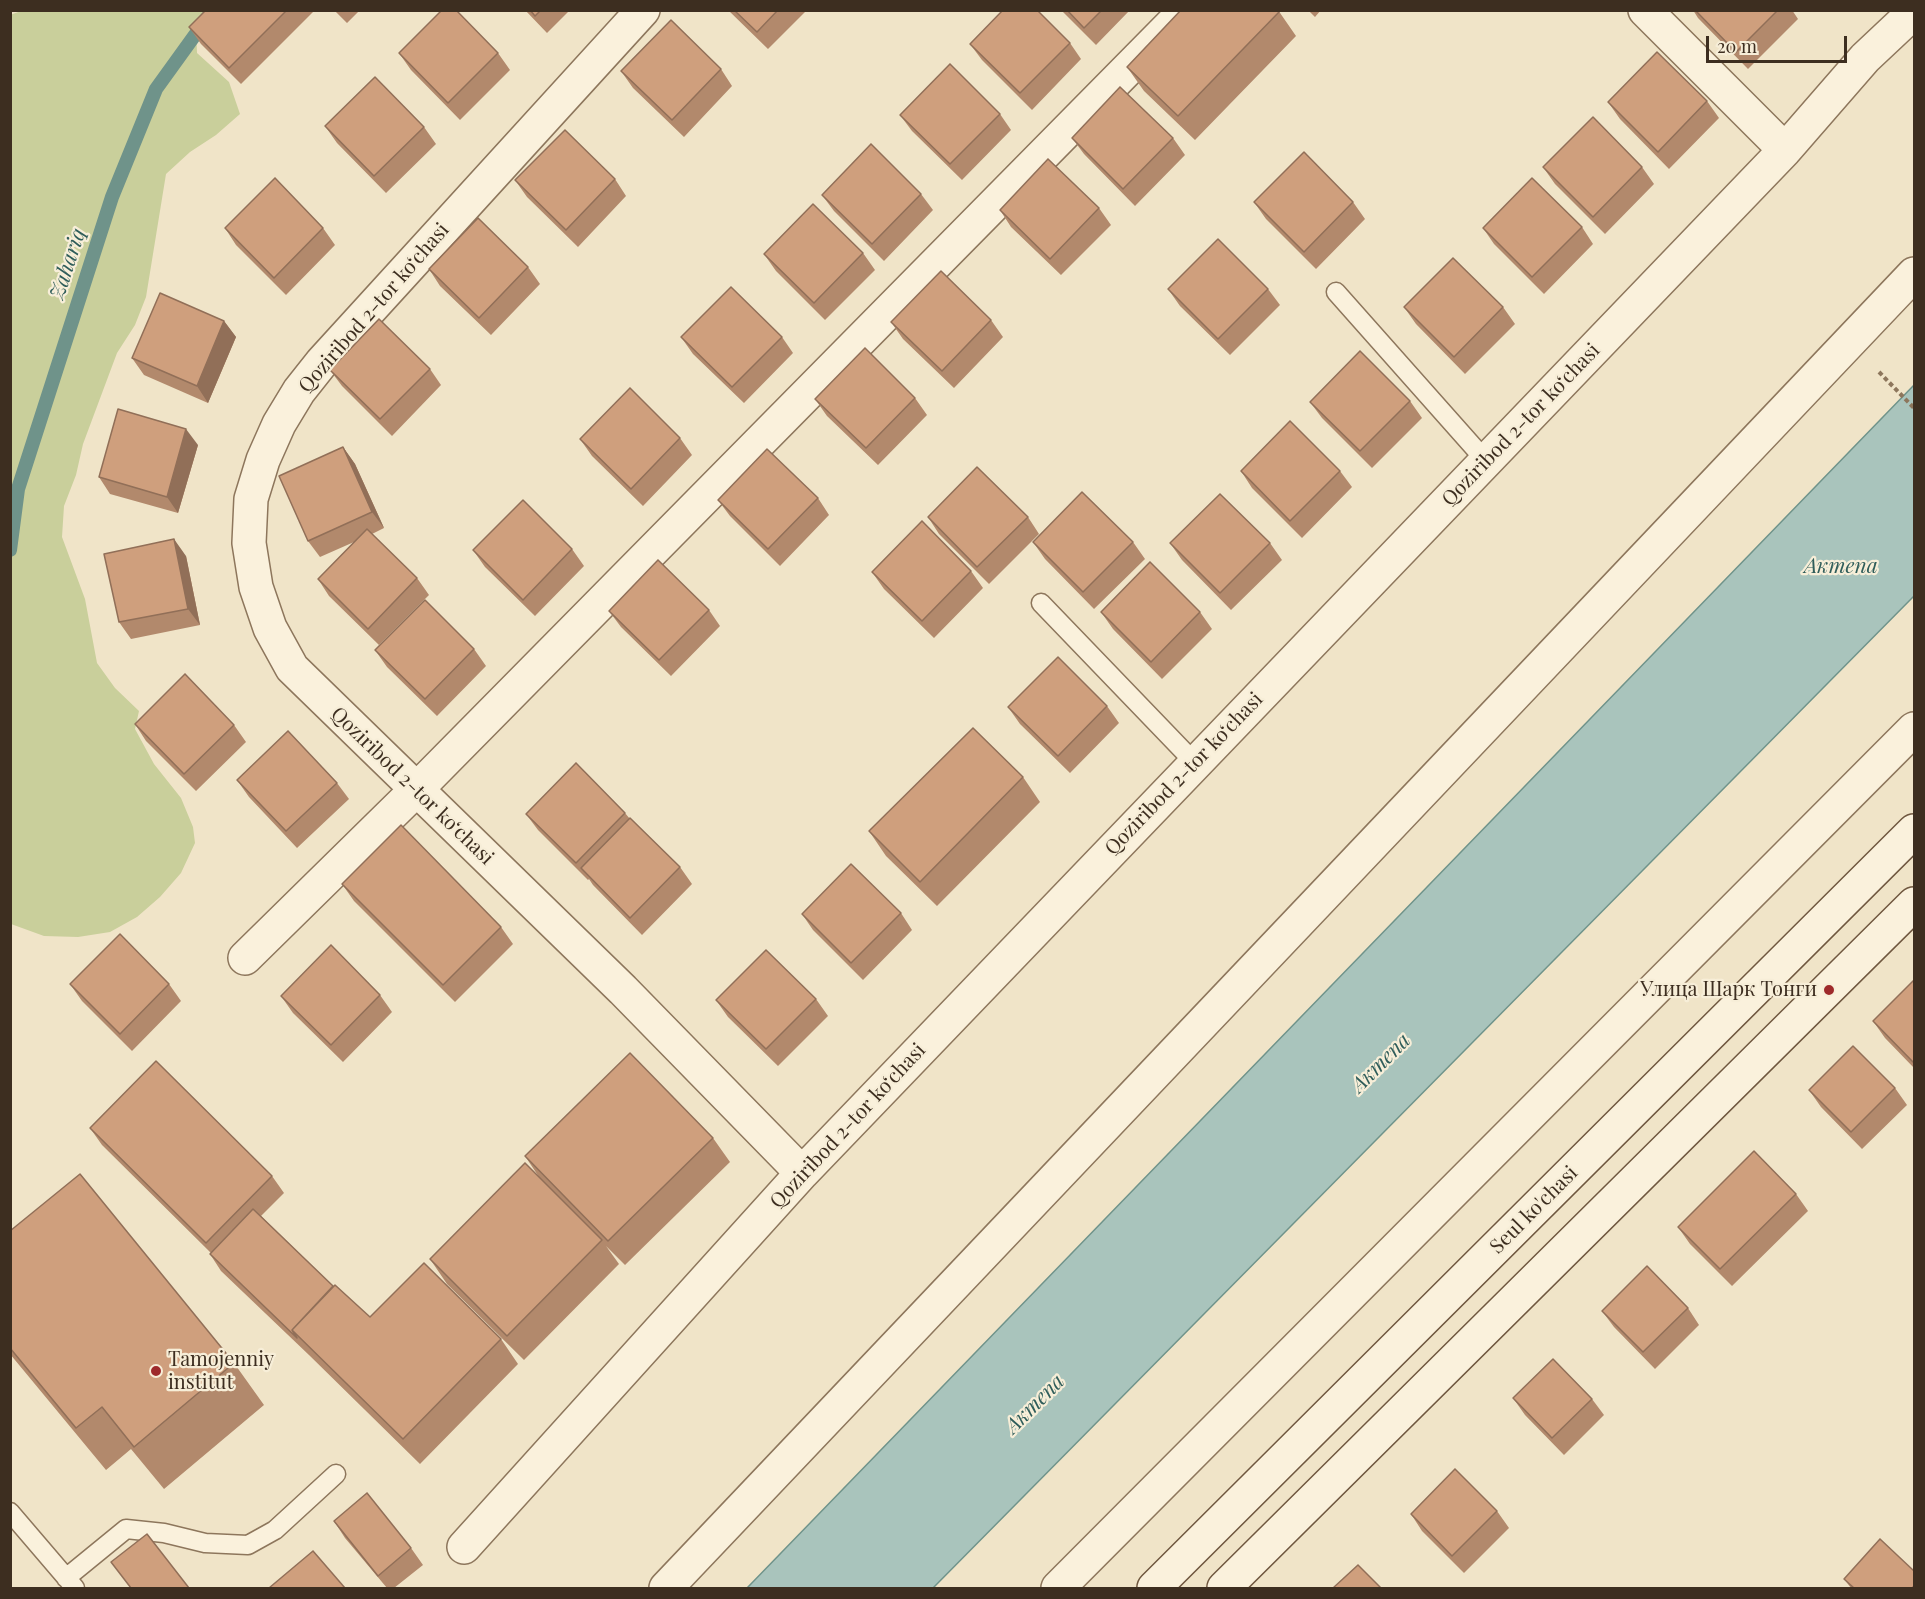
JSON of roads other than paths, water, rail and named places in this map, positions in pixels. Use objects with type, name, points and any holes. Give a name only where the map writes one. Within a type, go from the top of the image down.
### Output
[{"type":"street","name":"Qoziribod 2-tor ko‘chasi","points":[[643,10],[322,362],[299,391],[279,424],[262,460],[251,499],[249,543],[256,587],[270,628],[292,668],[622,990],[802,1173]]},
{"type":"street","points":[[245,958],[416,790],[1185,10]]},
{"type":"street","points":[[1645,10],[1785,150]]},
{"type":"street","name":"Qoziribod 2-tor ko‘chasi","points":[[464,1548],[802,1173],[1785,150],[1865,58],[1914,12]]},
{"type":"street","points":[[666,1588],[1914,274]]},
{"type":"street","points":[[1058,1588],[1914,729]]},
{"type":"street","name":"Seul ko'chasi","points":[[1154,1588],[1914,831]]},
{"type":"street","points":[[1224,1588],[1914,904]]},
{"type":"lane","points":[[1336,292],[1486,461]]},
{"type":"lane","points":[[1041,603],[1195,763]]},
{"type":"lane","points":[[10,1512],[71,1583],[126,1529],[164,1533],[205,1544],[248,1545],[275,1530],[336,1474]]},
{"type":"water","name":"Актепа","points":[[1914,385],[1914,596],[933,1588],[747,1588]]},
{"type":"waterway","name":"Zahariq","points":[[10,550],[18,489],[112,197],[156,89],[213,10]]},
{"type":"place","name":"Улица Шарк Тонги","points":[[1829,990]]},
{"type":"place","name":"Tamojenniy institut","points":[[156,1371]]}]
